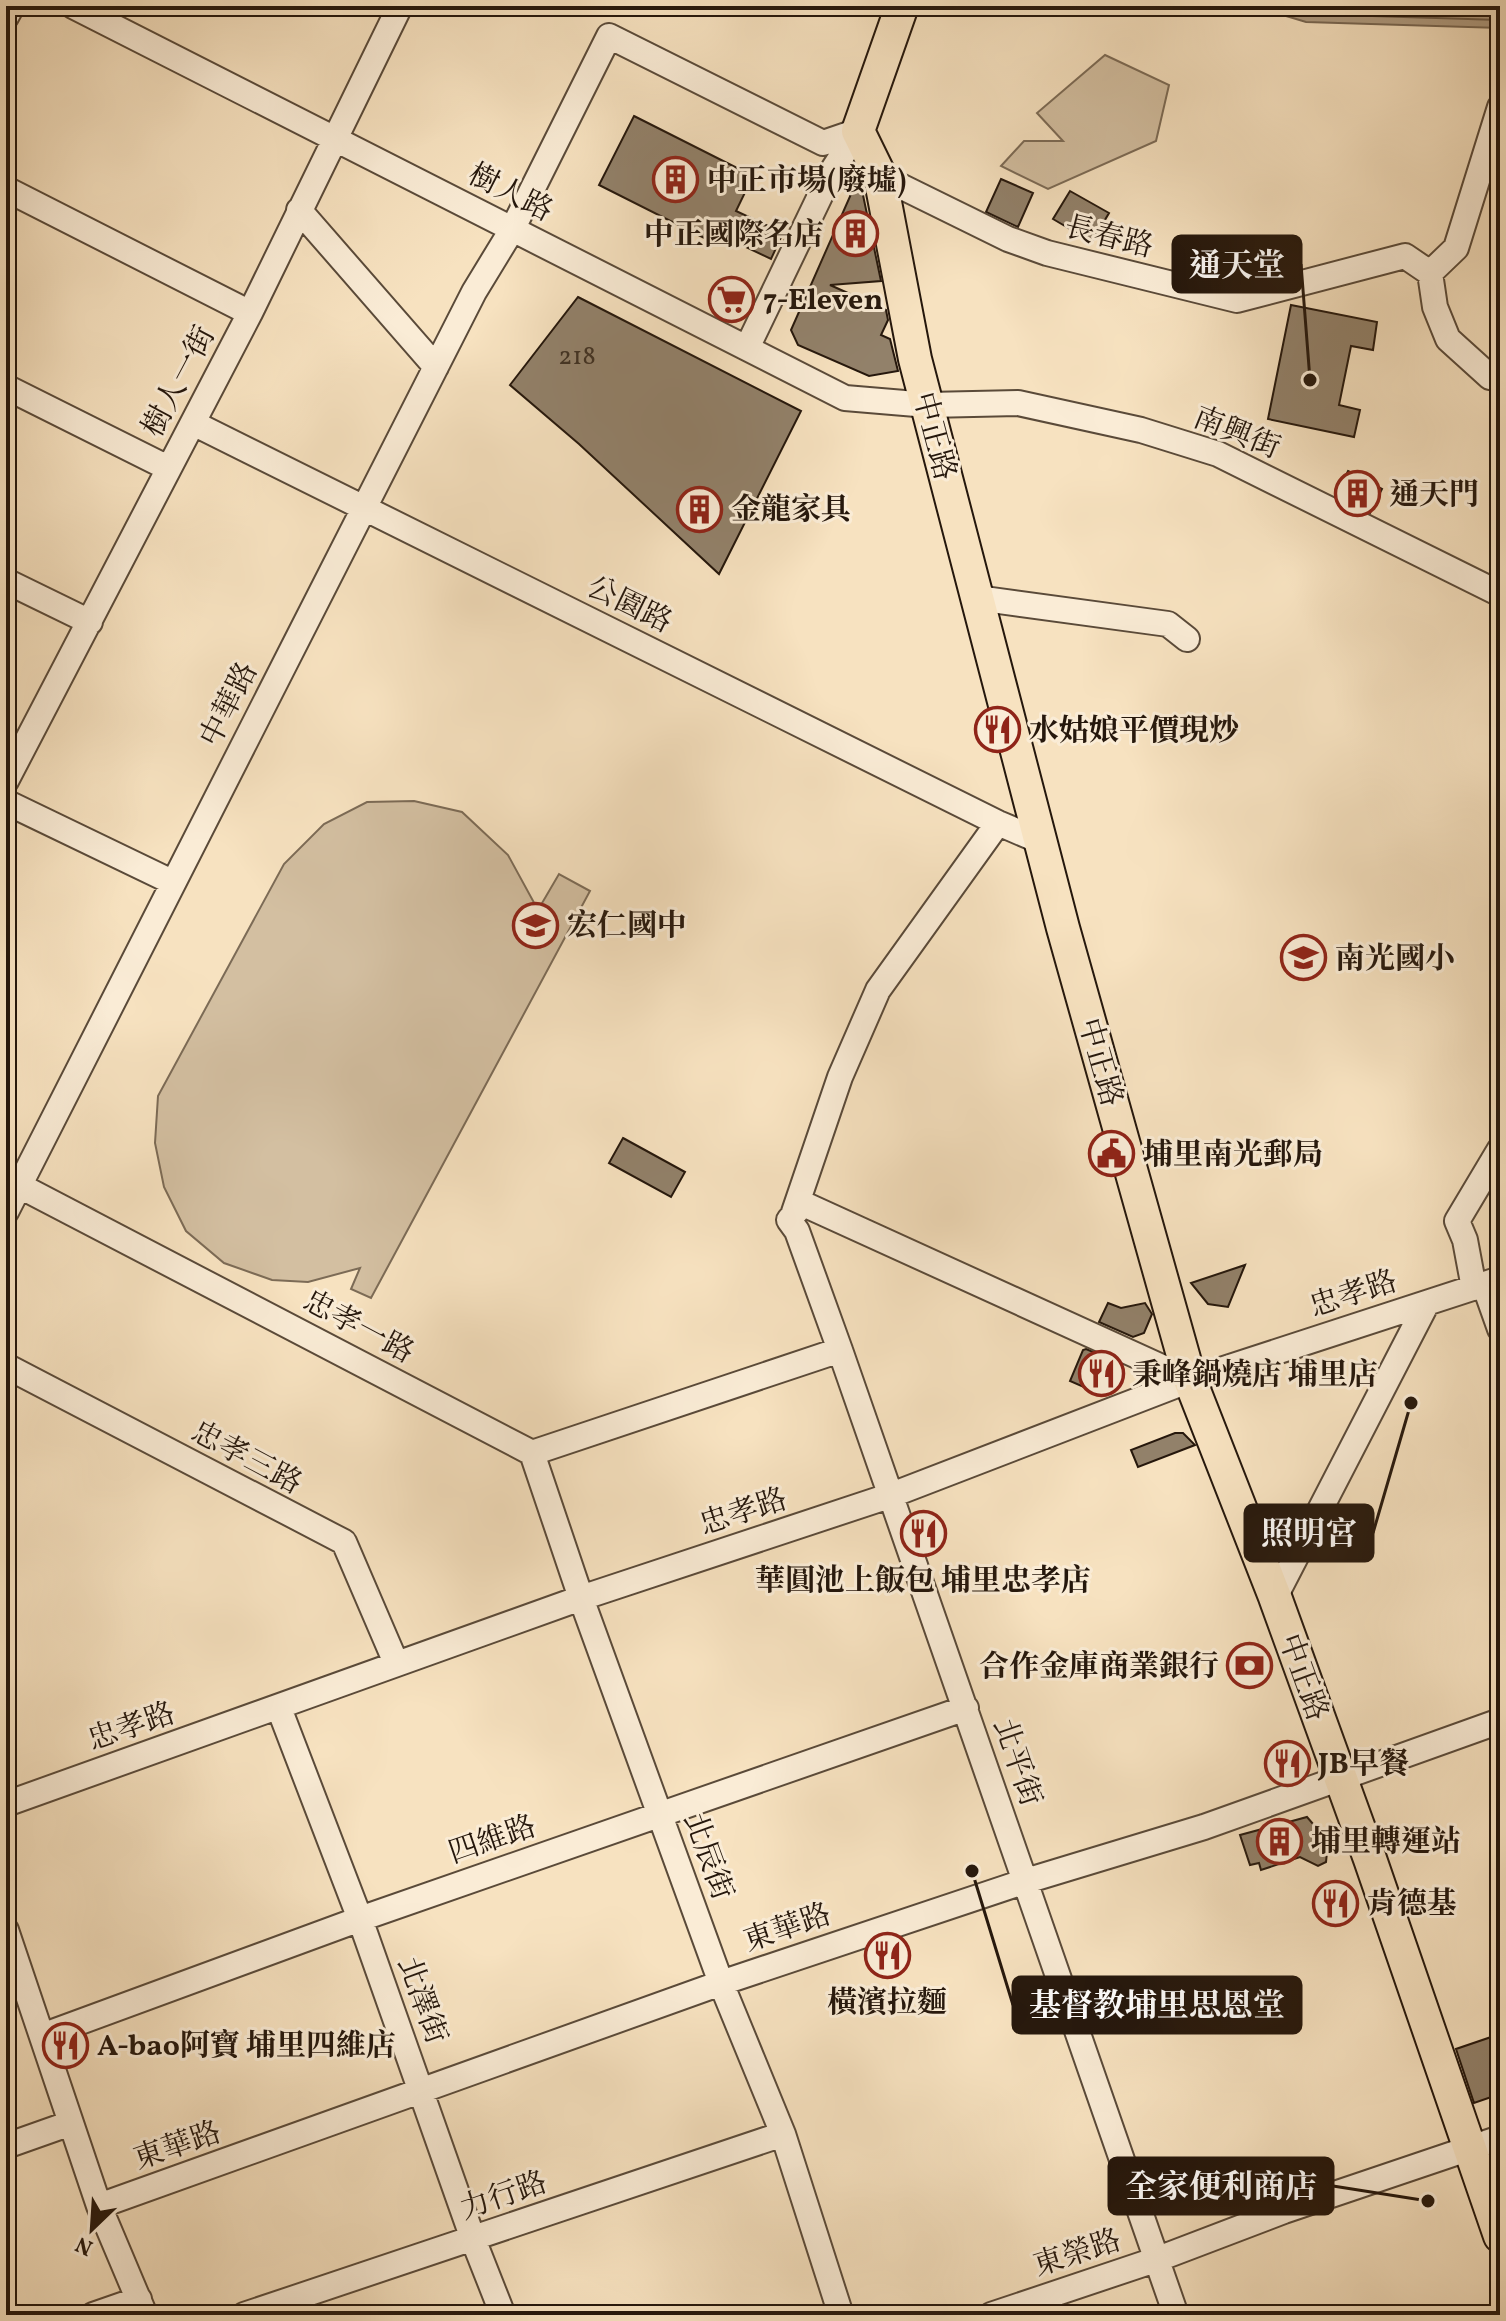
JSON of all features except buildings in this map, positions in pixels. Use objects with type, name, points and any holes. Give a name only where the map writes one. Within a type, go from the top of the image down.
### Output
[{"type":"main road","points":[[858,131],[902,6]]},
{"type":"main road","name":"中正路","points":[[858,131],[880,176],[915,359],[1040,841],[1190,1380],[1275,1597],[1340,1777],[1485,2144],[1500,2236]]},
{"type":"street","points":[[6,17],[12,6]]},
{"type":"street","name":"樹人路","points":[[73,6],[845,398],[928,405]]},
{"type":"street","name":"樹人一街","points":[[6,781],[250,313],[400,6]]},
{"type":"street","name":"中華路","points":[[6,1212],[474,292],[513,228],[609,36],[823,143],[858,131]]},
{"type":"street","points":[[1500,107],[1456,248],[1430,273],[1435,307],[1448,339],[1490,377],[1500,379]]},
{"type":"street","points":[[747,348],[832,171],[858,131]]},
{"type":"street","name":"長春路","points":[[880,176],[1008,239],[1047,253],[1237,300],[1405,256],[1430,273]]},
{"type":"street","points":[[6,189],[250,313]]},
{"type":"street","points":[[299,210],[436,367]]},
{"type":"street","points":[[6,387],[168,468]]},
{"type":"street","name":"南興街","points":[[928,405],[1018,403],[1141,430],[1218,454],[1500,594]]},
{"type":"street","name":"公園路","points":[[193,423],[998,823],[1040,841]]},
{"type":"street","points":[[6,581],[90,622]]},
{"type":"street","points":[[977,598],[1168,624],[1187,639]]},
{"type":"street","points":[[6,802],[172,882]]},
{"type":"street","points":[[796,1222],[840,1077],[878,990],[998,823]]},
{"type":"street","points":[[1500,1149],[1457,1221],[1486,1284],[1500,1329]]},
{"type":"street","name":"忠孝一路","points":[[20,1186],[532,1453]]},
{"type":"street","points":[[796,1222],[800,1207],[808,1206],[1190,1380]]},
{"type":"street","name":"北平街","points":[[796,1222],[1176,2315]]},
{"type":"street","name":"忠孝路","points":[[6,1804],[581,1598],[889,1496],[1190,1380],[1486,1284]]},
{"type":"street","points":[[1275,1597],[1427,1303]]},
{"type":"street","points":[[581,1598],[532,1453],[840,1350]]},
{"type":"street","name":"忠孝三路","points":[[6,1366],[344,1542],[396,1663]]},
{"type":"street","name":"北辰街","points":[[581,1598],[721,1983],[783,2134],[841,2315]]},
{"type":"street","name":"北澤街","points":[[279,1708],[360,1919],[473,2239],[503,2315]]},
{"type":"street","name":"四維路","points":[[42,2036],[360,1919],[966,1708]]},
{"type":"street","name":"東華路","points":[[99,2206],[721,1983],[1026,1881],[1204,1827],[1500,1721]]},
{"type":"street","points":[[6,1930],[13,1975],[42,2036],[99,2206],[142,2307],[93,2315]]},
{"type":"street","points":[[6,2146],[71,2123]]},
{"type":"street","name":"力行路","points":[[244,2315],[783,2134]]},
{"type":"street","name":"東榮路","points":[[991,2315],[1158,2259],[1284,2211],[1485,2144]]},
{"type":"shaded area","points":[[1105,55],[1169,85],[1156,141],[1048,189],[1001,166],[1024,141],[1063,141],[1037,113]]},
{"type":"shaded area","points":[[414,801],[462,812],[508,855],[538,910],[559,874],[590,891],[371,1298],[351,1289],[360,1268],[308,1282],[272,1280],[224,1263],[186,1231],[164,1187],[155,1143],[158,1096],[284,864],[324,824],[367,802]]},
{"type":"water","points":[[1253,6],[1500,6],[1500,28],[1306,22]]},
{"type":"place","name":"中正市場(廢墟)","points":[[676,180]]},
{"type":"place","name":"中正國際名店","points":[[855,234]]},
{"type":"place","name":"7-Eleven","points":[[732,299]]},
{"type":"place","name":"通天堂","points":[[1310,380]]},
{"type":"place","name":"通天門","points":[[1358,494]]},
{"type":"place","name":"金龍家具","points":[[700,509]]},
{"type":"place","name":"水姑娘平價現炒","points":[[998,730]]},
{"type":"place","name":"宏仁國中","points":[[536,925]]},
{"type":"place","name":"南光國小","points":[[1304,958]]},
{"type":"place","name":"埔里南光郵局","points":[[1112,1154]]},
{"type":"place","name":"秉峰鍋燒店 埔里店","points":[[1101,1374]]},
{"type":"place","name":"照明宮","points":[[1411,1403]]},
{"type":"place","name":"華圓池上飯包 埔里忠孝店","points":[[923,1534]]},
{"type":"place","name":"合作金庫商業銀行","points":[[1250,1666]]},
{"type":"place","name":"JB早餐","points":[[1287,1763]]},
{"type":"place","name":"埔里轉運站","points":[[1280,1841]]},
{"type":"place","name":"基督教埔里思恩堂","points":[[972,1871]]},
{"type":"place","name":"肯德基","points":[[1336,1903]]},
{"type":"place","name":"橫濱拉麵","points":[[887,1956]]},
{"type":"place","name":"A-bao阿寶 埔里四維店","points":[[66,2045]]},
{"type":"place","name":"全家便利商店","points":[[1428,2201]]}]
